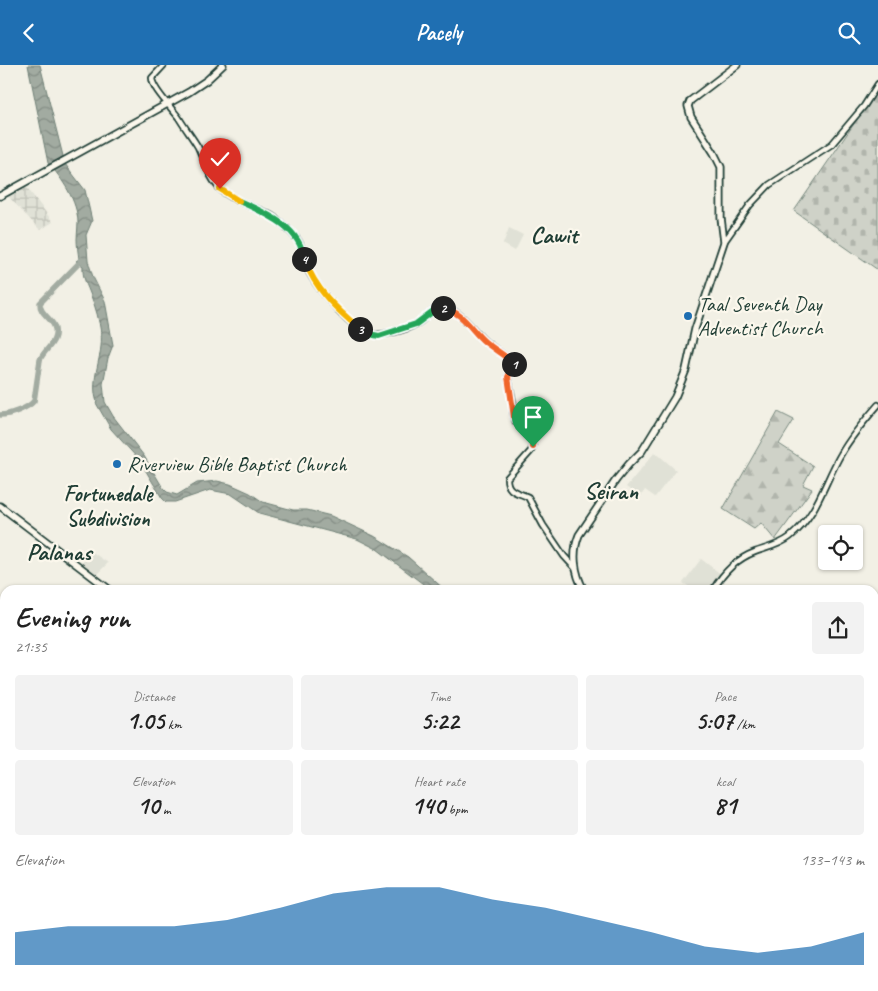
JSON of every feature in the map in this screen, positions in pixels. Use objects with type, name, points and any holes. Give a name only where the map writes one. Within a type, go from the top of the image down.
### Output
[{"type":"main road","points":[[0,196],[197,87],[223,65]]},
{"type":"main road","points":[[581,585],[575,568],[575,544],[579,535],[616,480],[642,451],[674,397],[686,370],[696,329],[724,242],[721,219],[721,167],[691,117],[688,106],[690,101],[737,65]]},
{"type":"main road","points":[[0,507],[103,585]]},
{"type":"street","points":[[164,65],[151,80],[153,86],[168,104],[196,145],[220,189],[233,198],[273,216],[285,226],[299,241],[304,260],[320,290],[332,305],[364,333],[379,336],[416,324],[441,307],[449,309],[466,321],[487,343],[508,357],[514,364],[508,377],[514,417],[531,437],[533,447],[507,478],[508,486],[515,493],[528,497],[548,532],[564,556],[575,568]]},
{"type":"street","points":[[724,242],[750,205],[769,185],[832,144],[864,106],[878,84]]},
{"type":"street","points":[[716,585],[735,562],[788,539],[801,527],[810,516],[841,454],[859,427],[878,405]]},
{"type":"shaded area","points":[[25,185],[53,222],[40,230],[7,195]]},
{"type":"shaded area","points":[[509,228],[523,235],[515,251],[503,244]]},
{"type":"shaded area","points":[[655,452],[676,470],[655,497],[645,490],[640,497],[626,487]]},
{"type":"shaded area","points":[[92,552],[108,563],[96,575],[81,564]]},
{"type":"shaded area","points":[[701,559],[722,575],[715,585],[686,585],[683,583]]},
{"type":"green space","points":[[878,89],[878,270],[794,211]]},
{"type":"green space","points":[[778,412],[794,420],[779,444],[813,466],[803,485],[812,489],[775,540],[761,523],[754,529],[723,509]]},
{"type":"water","points":[[28,65],[40,65],[65,164],[85,190],[92,221],[86,235],[88,261],[93,277],[105,301],[113,345],[108,358],[103,384],[105,402],[113,416],[144,456],[163,488],[167,492],[177,495],[197,483],[217,481],[230,484],[250,493],[263,502],[293,510],[307,510],[331,516],[374,536],[408,557],[439,585],[424,585],[377,549],[357,539],[259,513],[231,494],[210,490],[175,502],[166,502],[162,498],[140,461],[111,429],[96,403],[95,385],[101,350],[99,323],[84,277],[83,266],[76,261],[79,259],[78,223],[75,207],[64,183],[48,163]]},
{"type":"waterway","points":[[0,415],[18,411],[34,401],[40,360],[53,342],[55,333],[55,327],[43,312],[40,303],[82,260]]},
{"type":"place","name":"Taal Seventh Day Adventist Church","points":[[688,316]]},
{"type":"place","name":"Riverview Bible Baptist Church","points":[[117,464]]},
{"type":"district","name":"Cawit","points":[[554,235]]},
{"type":"district","name":"Seiran","points":[[611,491]]},
{"type":"district","name":"Fortunedale Subdivision","points":[[108,507]]},
{"type":"district","name":"Palanas","points":[[59,552]]},
{"type":"route","points":[[220,189],[233,198],[273,216],[285,226],[299,241],[304,260],[320,290],[332,305],[364,333],[379,336],[416,324],[441,307],[449,309],[466,321],[478,335],[504,356],[508,357],[514,364],[508,377],[514,417],[516,422],[531,437],[533,447]]}]
